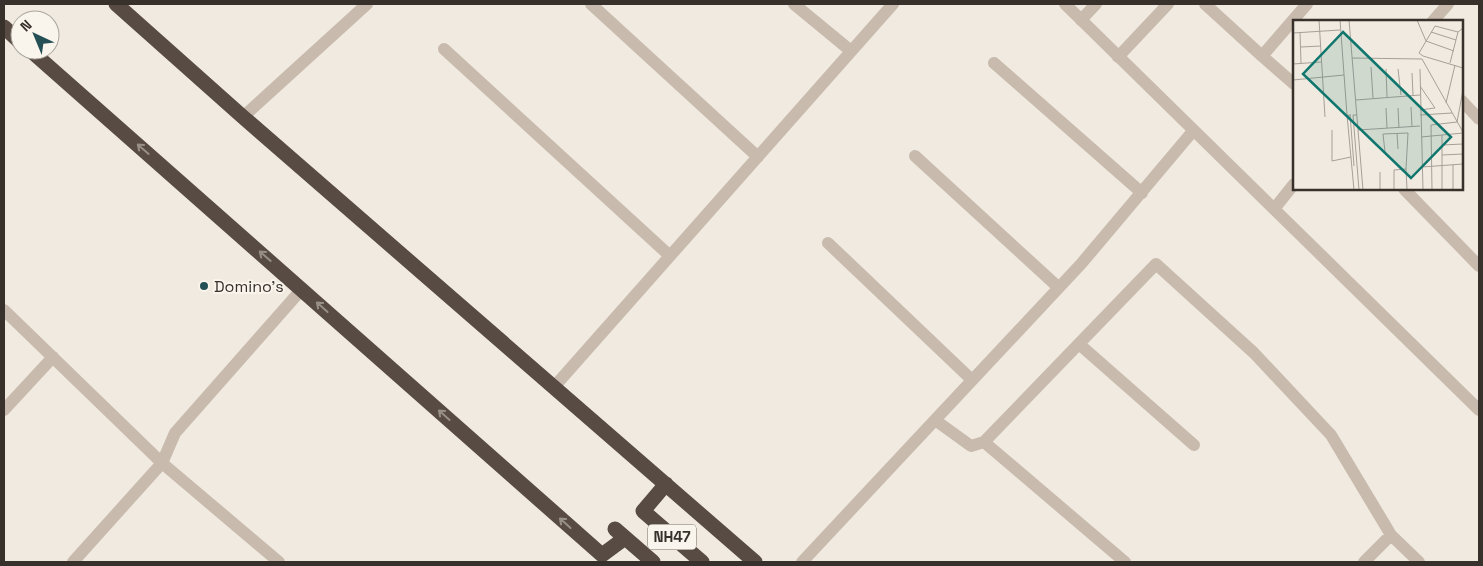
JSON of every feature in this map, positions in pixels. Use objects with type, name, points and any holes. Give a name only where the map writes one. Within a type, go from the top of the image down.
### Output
[{"type":"highway","points":[[116,4],[243,117],[755,562]]},
{"type":"highway","points":[[41,60],[302,288]]},
{"type":"highway","name":"NH47","points":[[302,288],[602,555],[620,533],[653,562]]},
{"type":"highway","name":"NH47","points":[[666,484],[643,511],[702,562]]},
{"type":"street","points":[[243,117],[367,4]]},
{"type":"street","points":[[590,4],[758,157]]},
{"type":"street","points":[[794,4],[851,51]]},
{"type":"street","points":[[554,387],[893,4]]},
{"type":"street","points":[[1065,4],[1479,410]]},
{"type":"street","points":[[1081,20],[1096,4]]},
{"type":"street","points":[[1118,57],[1168,4]]},
{"type":"street","points":[[1205,4],[1293,83]]},
{"type":"street","points":[[1293,20],[1307,4]]},
{"type":"street","points":[[1434,20],[1448,4]]},
{"type":"street","points":[[1262,56],[1293,20]]},
{"type":"street","points":[[444,49],[670,256]]},
{"type":"street","points":[[994,63],[1142,193]]},
{"type":"street","points":[[1463,102],[1479,118]]},
{"type":"street","points":[[802,562],[1080,264],[1193,131]]},
{"type":"street","points":[[915,156],[1058,287]]},
{"type":"street","points":[[1274,209],[1293,185]]},
{"type":"street","points":[[1405,190],[1479,266]]},
{"type":"street","points":[[828,243],[972,380]]},
{"type":"street","points":[[935,420],[971,446],[984,442],[1156,264],[1254,353],[1331,435],[1391,535],[1419,562]]},
{"type":"street","points":[[73,562],[162,463],[175,433],[302,288]]},
{"type":"street","points":[[4,310],[162,463],[279,562]]},
{"type":"street","points":[[1079,344],[1194,445]]},
{"type":"street","points":[[4,410],[54,357]]},
{"type":"street","points":[[984,442],[1125,562]]},
{"type":"street","points":[[1364,562],[1391,535]]},
{"type":"place","name":"Domino's","points":[[204,286]]}]
